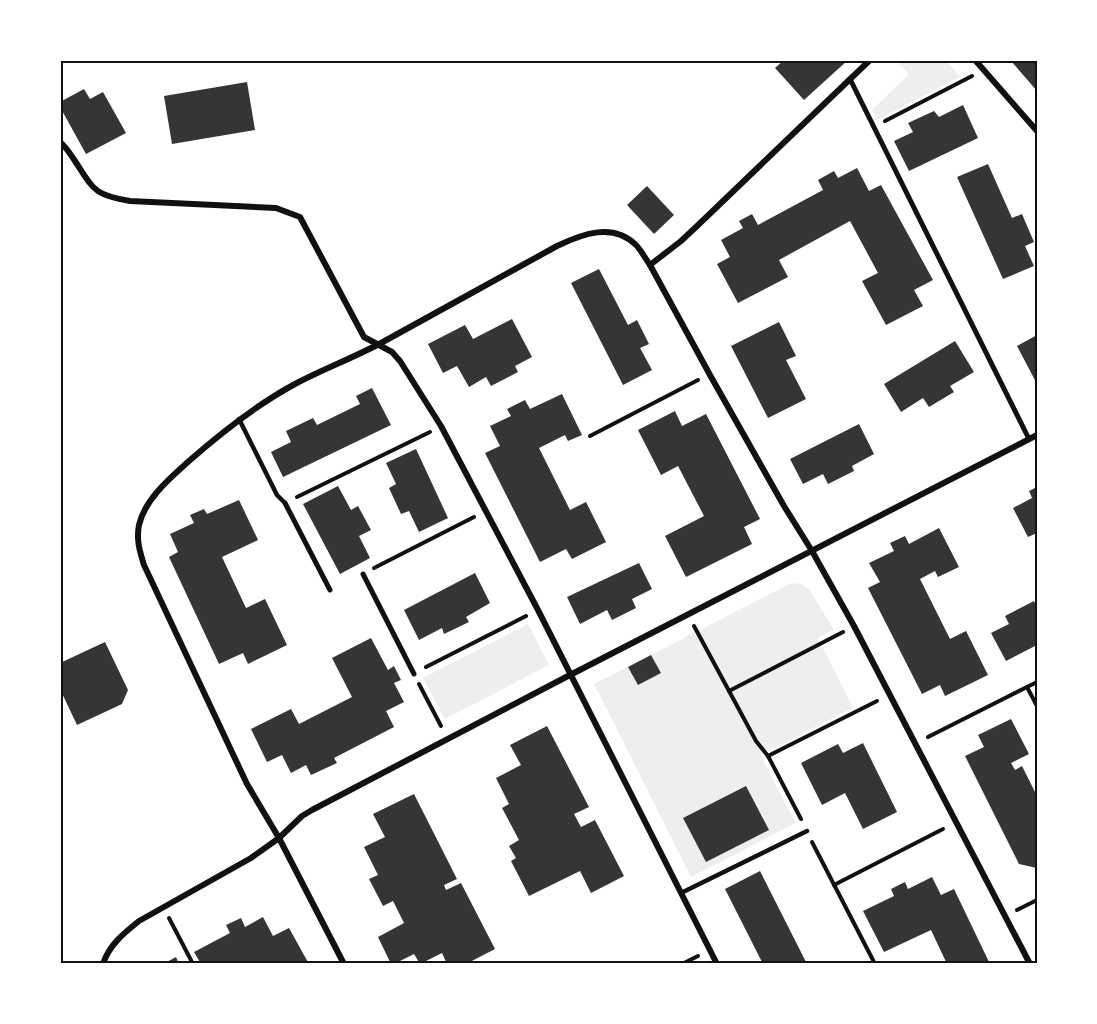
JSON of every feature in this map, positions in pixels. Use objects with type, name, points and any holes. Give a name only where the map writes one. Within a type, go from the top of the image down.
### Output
[{"type":"street","points":[[650,265],[681,241],[870,60]]},
{"type":"street","points":[[975,60],[1037,131]]},
{"type":"street","points":[[850,79],[1029,439]]},
{"type":"street","points":[[60,142],[91,186],[106,196],[130,201],[276,208],[300,217],[364,337],[392,352],[400,361],[441,426],[538,610],[717,964]]},
{"type":"street","points":[[344,964],[279,838],[247,784],[144,565],[138,543],[140,524],[146,509],[166,483],[239,419],[264,402],[296,383],[378,344],[577,236],[609,231],[623,235],[636,245],[650,265],[784,506],[854,626],[1030,964]]},
{"type":"street","points":[[103,964],[112,946],[140,921],[251,858],[312,810],[1037,435]]},
{"type":"street","points":[[285,503],[330,590]]},
{"type":"street","points":[[363,574],[414,674]]},
{"type":"lane","points":[[239,419],[277,495],[285,503]]},
{"type":"lane","points":[[681,893],[807,831]]},
{"type":"path","points":[[874,127],[984,70]]},
{"type":"path","points":[[590,436],[710,375]]},
{"type":"path","points":[[285,503],[441,426]]},
{"type":"path","points":[[363,574],[485,511]]},
{"type":"path","points":[[447,739],[414,674],[538,610]]},
{"type":"path","points":[[688,615],[756,741],[768,756],[875,964]]},
{"type":"path","points":[[729,691],[854,626]]},
{"type":"path","points":[[915,744],[1037,682]]},
{"type":"path","points":[[1027,687],[1037,706]]},
{"type":"path","points":[[768,756],[889,694]]},
{"type":"path","points":[[834,885],[955,822]]},
{"type":"path","points":[[1006,915],[1037,900]]},
{"type":"path","points":[[163,907],[193,964]]},
{"type":"shaded area","points":[[946,60],[960,77],[877,120],[872,110],[909,74],[896,61]]},
{"type":"shaded area","points":[[792,583],[801,584],[809,589],[834,630],[818,638],[853,708],[760,755],[796,823],[691,877],[594,684]]},
{"type":"shaded area","points":[[528,624],[549,665],[445,719],[423,678]]},
{"type":"building","points":[[784,60],[848,60],[804,100],[775,68]]},
{"type":"building","points":[[1037,60],[1037,91],[1011,61]]},
{"type":"building","points":[[247,82],[255,130],[172,144],[164,96]]},
{"type":"building","points":[[84,89],[90,99],[103,92],[126,133],[86,154],[60,107],[60,102]]},
{"type":"building","points":[[963,105],[978,138],[909,171],[894,141],[913,132],[908,123],[934,111],[939,117]]},
{"type":"building","points":[[988,164],[1012,218],[1022,214],[1034,242],[1025,246],[1034,266],[1003,279],[957,177]]},
{"type":"building","points":[[857,168],[869,191],[881,185],[933,280],[914,290],[923,306],[886,325],[862,281],[878,273],[850,221],[779,260],[788,277],[738,303],[717,264],[730,257],[721,240],[743,228],[739,221],[752,214],[758,225],[823,190],[818,180],[834,171],[838,178]]},
{"type":"building","points":[[647,186],[674,215],[654,234],[627,205]]},
{"type":"building","points":[[599,269],[628,325],[637,320],[649,344],[640,348],[652,370],[623,385],[571,283]]},
{"type":"building","points":[[512,319],[532,357],[515,366],[518,372],[491,386],[486,377],[469,387],[457,366],[443,373],[428,344],[465,325],[473,339]]},
{"type":"building","points":[[779,322],[796,356],[786,360],[806,399],[768,418],[731,346]]},
{"type":"building","points":[[1037,335],[1037,384],[1017,346]]},
{"type":"building","points":[[955,341],[974,372],[950,386],[954,392],[929,407],[923,398],[901,412],[884,384]]},
{"type":"building","points":[[372,388],[391,425],[283,477],[271,452],[291,442],[286,431],[313,418],[317,425],[360,404],[356,396]]},
{"type":"building","points":[[562,394],[582,435],[568,441],[565,435],[539,448],[570,510],[586,502],[606,542],[572,559],[566,549],[540,562],[485,453],[500,446],[490,426],[511,416],[507,409],[525,400],[530,409]]},
{"type":"building","points":[[675,411],[682,426],[706,414],[760,519],[744,527],[752,544],[686,577],[665,536],[704,516],[678,466],[661,475],[638,430]]},
{"type":"building","points":[[859,424],[874,454],[852,466],[854,471],[828,484],[823,474],[803,484],[790,459]]},
{"type":"building","points":[[416,449],[448,518],[419,532],[409,511],[401,514],[389,488],[396,484],[386,463]]},
{"type":"building","points":[[338,486],[351,510],[358,506],[371,530],[359,536],[370,558],[340,574],[303,504]]},
{"type":"building","points":[[1037,487],[1037,533],[1028,537],[1013,508],[1032,498],[1029,491]]},
{"type":"building","points":[[239,500],[258,540],[222,557],[246,608],[265,599],[287,645],[248,664],[243,653],[219,664],[169,557],[178,552],[170,534],[194,523],[190,515],[204,509],[207,514]]},
{"type":"building","points":[[939,528],[959,567],[938,577],[935,571],[920,579],[950,639],[966,631],[988,675],[945,696],[940,685],[922,694],[868,588],[880,582],[869,563],[894,551],[890,543],[905,536],[909,544]]},
{"type":"building","points":[[639,563],[652,589],[632,599],[636,608],[612,620],[607,610],[580,624],[567,597]]},
{"type":"building","points":[[475,573],[490,603],[466,617],[469,622],[444,634],[442,628],[419,640],[404,610]]},
{"type":"building","points":[[1034,601],[1037,608],[1037,645],[1006,661],[991,633],[1009,624],[1005,616]]},
{"type":"building","points":[[371,638],[388,670],[394,666],[401,680],[394,683],[404,702],[386,711],[394,727],[334,758],[337,763],[311,775],[306,765],[291,773],[282,755],[267,762],[251,729],[291,709],[299,724],[352,697],[332,658]]},
{"type":"building","points":[[105,642],[128,690],[122,704],[77,725],[60,689],[60,663]]},
{"type":"building","points":[[651,655],[661,673],[638,685],[628,667]]},
{"type":"building","points":[[1011,719],[1029,754],[1011,763],[1015,770],[1022,766],[1037,796],[1037,868],[1019,864],[965,756],[984,747],[978,735]]},
{"type":"building","points":[[547,726],[589,807],[574,814],[581,827],[595,820],[624,876],[591,893],[580,871],[529,896],[511,861],[516,858],[509,846],[519,840],[502,808],[509,804],[496,778],[521,765],[510,745]]},
{"type":"building","points":[[863,743],[897,812],[863,829],[845,793],[822,805],[801,763],[838,744],[843,753]]},
{"type":"building","points":[[746,786],[769,830],[706,862],[683,818]]},
{"type":"building","points":[[414,794],[457,879],[444,885],[446,890],[461,883],[495,949],[466,964],[447,964],[442,953],[420,964],[414,954],[391,964],[378,937],[404,923],[393,901],[383,906],[369,879],[378,875],[364,847],[385,837],[373,814]]},
{"type":"building","points":[[760,871],[807,964],[763,964],[725,889]]},
{"type":"building","points":[[932,877],[941,895],[954,889],[990,964],[947,964],[931,930],[884,952],[863,911],[894,896],[891,889],[905,882],[908,889]]},
{"type":"building","points":[[263,917],[273,936],[289,928],[309,964],[201,964],[194,952],[230,933],[226,925],[241,918],[245,927]]},
{"type":"building","points":[[176,957],[179,964],[163,964]]}]
